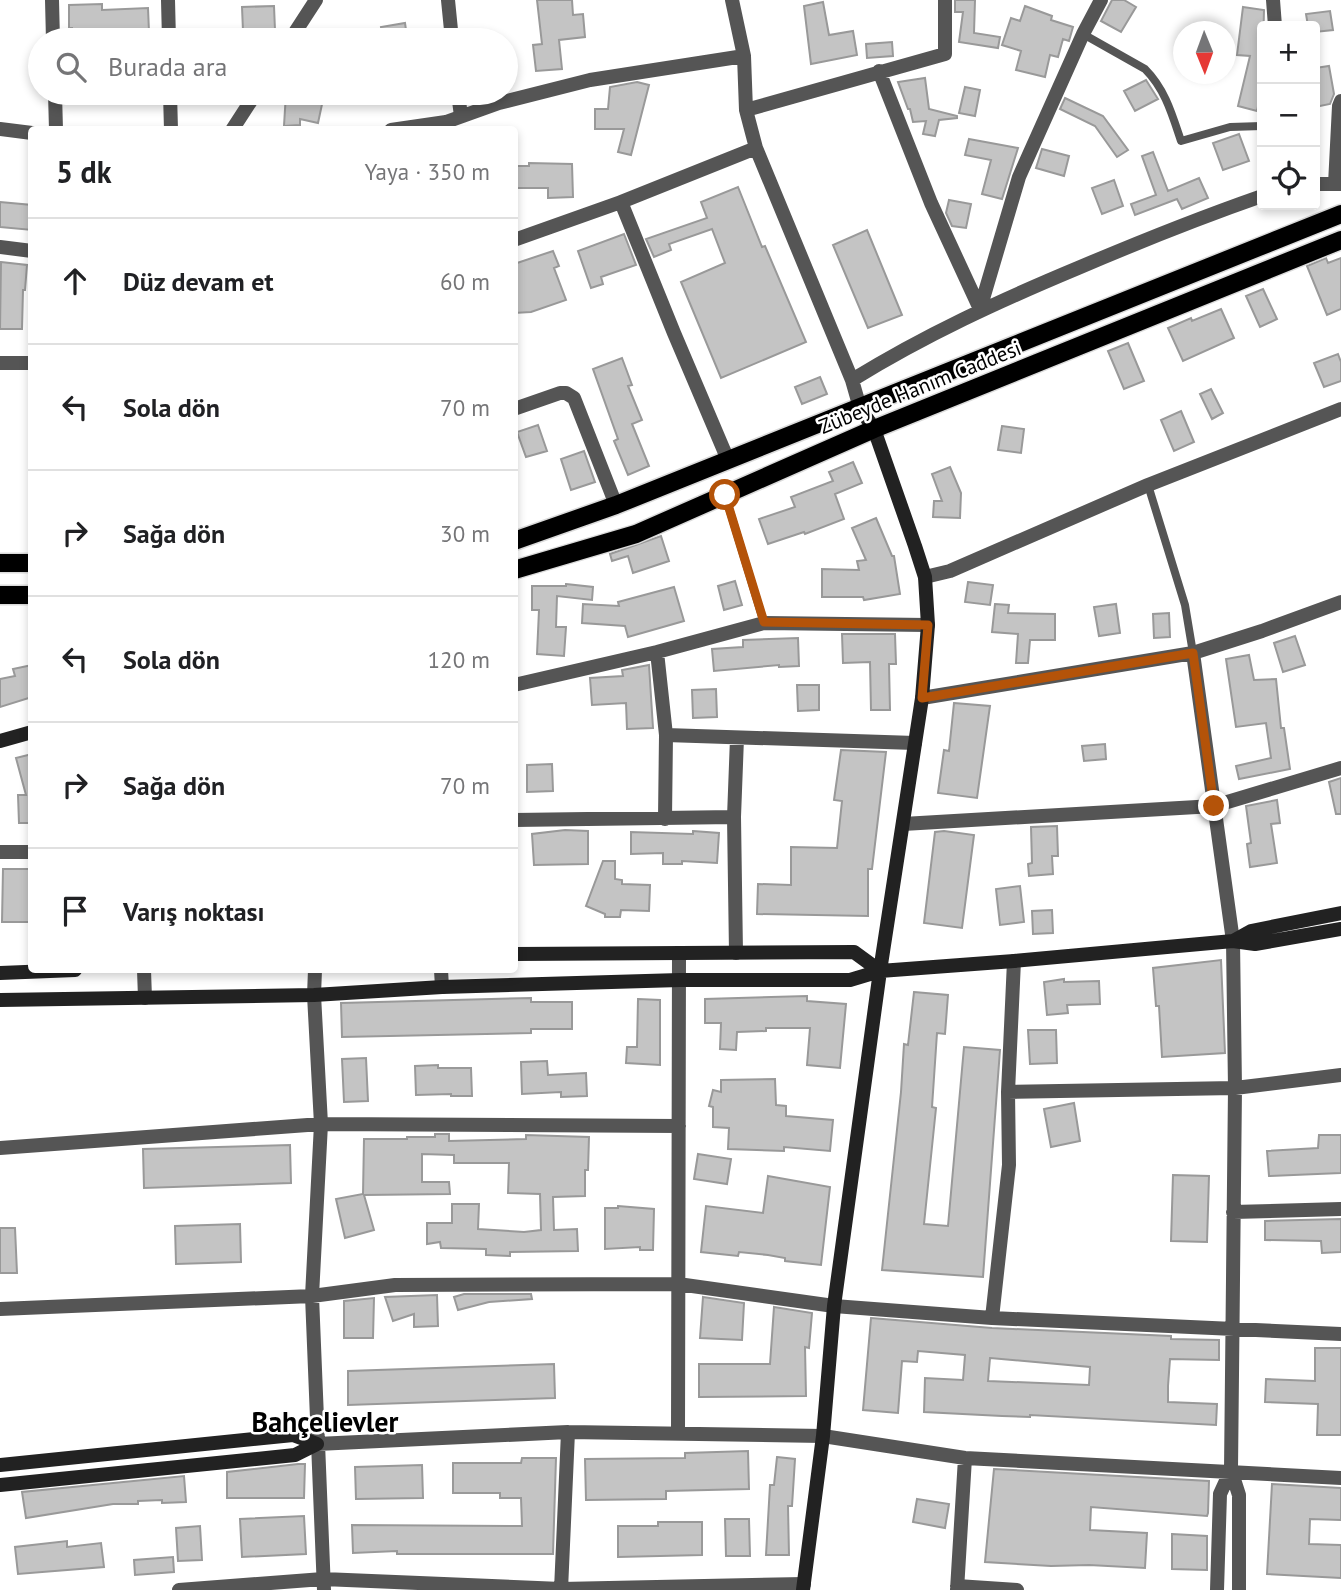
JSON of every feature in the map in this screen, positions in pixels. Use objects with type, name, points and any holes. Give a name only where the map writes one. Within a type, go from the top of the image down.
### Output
[{"type":"main road","points":[[518,540],[615,505],[1341,214]]},
{"type":"main road","name":"Zübeyde Hanım Caddesi","points":[[518,569],[636,534],[874,429],[1341,240]]},
{"type":"main road","points":[[0,563],[28,564]]},
{"type":"main road","points":[[0,594],[28,595]]},
{"type":"street","points":[[52,0],[53,28]]},
{"type":"street","points":[[168,0],[169,28]]},
{"type":"street","points":[[298,28],[316,0]]},
{"type":"street","points":[[448,0],[451,28]]},
{"type":"street","points":[[180,1590],[323,1585],[561,1590],[803,1587],[823,1436],[834,1306],[880,971],[922,698],[928,625],[925,577],[874,429],[860,408],[852,380],[756,148],[746,110],[744,56],[732,0]]},
{"type":"street","points":[[746,110],[945,54],[945,0]]},
{"type":"street","points":[[980,309],[1019,177],[1101,0]]},
{"type":"street","points":[[1273,0],[1275,21]]},
{"type":"street","points":[[518,98],[590,80],[744,56]]},
{"type":"street","points":[[879,71],[930,203],[980,309]]},
{"type":"street","points":[[1320,184],[1338,184],[1341,100]]},
{"type":"street","points":[[55,105],[56,126]]},
{"type":"street","points":[[170,105],[170,126]]},
{"type":"street","points":[[235,126],[248,105]]},
{"type":"street","points":[[460,105],[461,116]]},
{"type":"street","points":[[418,126],[446,122],[493,105]]},
{"type":"street","points":[[0,129],[28,132]]},
{"type":"street","points":[[518,239],[621,202],[756,148]]},
{"type":"street","points":[[852,380],[890,356],[980,309],[1185,223],[1257,198]]},
{"type":"street","points":[[621,202],[728,460]]},
{"type":"street","points":[[0,247],[28,250]]},
{"type":"street","points":[[0,363],[28,363]]},
{"type":"street","points":[[518,408],[560,393],[574,398],[615,505]]},
{"type":"street","points":[[925,577],[950,571],[1148,485],[1341,409]]},
{"type":"street","points":[[922,698],[1193,653],[1341,602]]},
{"type":"street","points":[[518,684],[657,652],[764,622],[928,625]]},
{"type":"street","points":[[657,652],[666,735],[665,819]]},
{"type":"street","points":[[1193,653],[1233,941],[1231,1471],[1239,1495],[1239,1590]]},
{"type":"street","points":[[0,741],[28,733]]},
{"type":"street","points":[[666,735],[915,743]]},
{"type":"street","points":[[736,953],[734,817],[737,738]]},
{"type":"street","points":[[902,824],[1214,806],[1341,768]]},
{"type":"street","points":[[518,820],[734,817]]},
{"type":"street","points":[[0,852],[28,852]]},
{"type":"street","points":[[1233,941],[1251,931],[1341,913]]},
{"type":"street","points":[[0,1000],[314,995],[442,987],[680,980],[850,981],[880,971],[1233,941],[1255,944],[1341,929]]},
{"type":"street","points":[[518,954],[854,952],[880,971]]},
{"type":"street","points":[[678,1433],[679,954]]},
{"type":"street","points":[[992,1318],[1009,1165],[1008,1092],[1014,961]]},
{"type":"street","points":[[0,973],[28,972]]},
{"type":"street","points":[[144,973],[145,998]]},
{"type":"street","points":[[316,973],[314,995],[321,1124],[312,1296],[323,1585]]},
{"type":"street","points":[[441,973],[442,987]]},
{"type":"street","points":[[1008,1092],[1234,1088],[1341,1075]]},
{"type":"street","points":[[0,1148],[321,1124],[679,1126]]},
{"type":"street","points":[[1233,1212],[1341,1209]]},
{"type":"street","points":[[0,1309],[312,1296],[395,1285],[678,1284],[834,1306],[992,1318],[1341,1334]]},
{"type":"street","points":[[561,1590],[568,1432]]},
{"type":"street","points":[[0,1465],[293,1435],[317,1444],[568,1432],[678,1433],[823,1436],[965,1458],[1341,1478]]},
{"type":"street","points":[[0,1485],[295,1455],[317,1444]]},
{"type":"street","points":[[965,1458],[957,1588],[1017,1590]]},
{"type":"street","points":[[1217,1590],[1220,1493],[1231,1471]]},
{"type":"lane","points":[[1083,34],[1145,69],[1153,77],[1165,97],[1181,141],[1230,127],[1257,126]]},
{"type":"lane","points":[[1148,485],[1185,605],[1193,653]]},
{"type":"lane","points":[[725,495],[764,622]]},
{"type":"building","points":[[537,0],[572,0],[573,15],[583,14],[585,37],[559,40],[562,69],[536,71],[533,45],[542,44]]},
{"type":"building","points":[[955,0],[975,0],[974,33],[1000,37],[998,48],[959,42],[963,12],[955,12]]},
{"type":"building","points":[[1112,0],[1124,0],[1136,7],[1121,32],[1101,21]]},
{"type":"building","points":[[823,2],[829,35],[853,31],[857,55],[811,64],[804,6]]},
{"type":"building","points":[[102,4],[102,10],[148,8],[149,28],[69,28],[69,5]]},
{"type":"building","points":[[274,6],[275,28],[243,28],[242,7]]},
{"type":"building","points":[[1025,6],[1052,16],[1051,20],[1073,27],[1069,41],[1063,39],[1058,57],[1050,55],[1045,77],[1016,70],[1021,51],[1002,45],[1011,18],[1020,21]]},
{"type":"building","points":[[1243,7],[1264,10],[1264,21],[1257,21],[1257,111],[1238,106],[1250,56],[1237,55]]},
{"type":"building","points":[[1330,11],[1333,30],[1320,31],[1320,21],[1307,21],[1306,14]]},
{"type":"building","points":[[405,23],[406,28],[381,28]]},
{"type":"building","points":[[892,42],[893,56],[867,58],[866,44]]},
{"type":"building","points":[[1329,66],[1334,94],[1330,104],[1320,106],[1320,84],[1320,67]]},
{"type":"building","points":[[925,78],[929,109],[957,116],[939,120],[935,136],[923,134],[926,121],[913,122],[898,82]]},
{"type":"building","points":[[1146,80],[1158,99],[1135,111],[1124,91]]},
{"type":"building","points":[[637,82],[649,85],[631,155],[618,152],[624,129],[595,129],[595,109],[608,109],[610,87]]},
{"type":"building","points":[[965,87],[980,90],[975,116],[959,113]]},
{"type":"building","points":[[1065,98],[1103,116],[1128,150],[1117,157],[1095,126],[1060,109]]},
{"type":"building","points":[[285,105],[322,105],[318,123],[300,119],[300,125],[284,126]]},
{"type":"building","points":[[1239,134],[1249,161],[1223,170],[1213,143]]},
{"type":"building","points":[[969,139],[1018,148],[1002,199],[982,194],[991,160],[965,155]]},
{"type":"building","points":[[1042,149],[1069,156],[1064,176],[1036,168]]},
{"type":"building","points":[[1153,152],[1168,191],[1199,178],[1208,198],[1182,209],[1177,199],[1135,215],[1131,204],[1156,195],[1142,156]]},
{"type":"building","points":[[529,163],[572,164],[573,197],[548,198],[548,188],[518,188],[518,166],[529,166]]},
{"type":"building","points":[[1114,180],[1123,206],[1102,214],[1092,188]]},
{"type":"building","points":[[738,187],[762,247],[765,246],[806,342],[721,378],[681,282],[725,263],[712,229],[669,244],[671,250],[654,257],[646,239],[707,218],[701,202]]},
{"type":"building","points":[[949,200],[971,204],[966,228],[952,226],[946,213]]},
{"type":"building","points":[[0,202],[28,205],[28,230],[0,227]]},
{"type":"building","points":[[867,230],[902,315],[868,328],[833,245]]},
{"type":"building","points":[[624,234],[636,265],[601,277],[603,284],[591,288],[578,251]]},
{"type":"building","points":[[553,251],[559,266],[554,268],[566,300],[531,312],[518,313],[518,263]]},
{"type":"building","points":[[1326,258],[1328,263],[1341,258],[1341,309],[1327,315],[1307,266]]},
{"type":"building","points":[[1,262],[27,265],[22,329],[0,329]]},
{"type":"building","points":[[1263,289],[1277,319],[1260,327],[1246,296]]},
{"type":"building","points":[[1221,309],[1234,338],[1183,361],[1168,328]]},
{"type":"building","points":[[1128,343],[1144,381],[1124,389],[1108,351]]},
{"type":"building","points":[[1338,354],[1341,381],[1324,387],[1314,363]]},
{"type":"building","points":[[622,358],[632,385],[628,386],[642,420],[632,424],[649,466],[628,475],[614,441],[618,439],[593,369]]},
{"type":"building","points":[[820,377],[827,394],[802,404],[795,387]]},
{"type":"building","points":[[1211,389],[1223,413],[1212,419],[1200,394]]},
{"type":"building","points":[[1181,411],[1194,442],[1174,451],[1161,420]]},
{"type":"building","points":[[538,425],[547,451],[526,457],[518,432]]},
{"type":"building","points":[[1002,426],[1024,429],[1021,453],[998,450]]},
{"type":"building","points":[[584,451],[595,482],[571,490],[561,459]]},
{"type":"building","points":[[853,462],[862,483],[835,494],[844,519],[768,544],[759,519],[795,507],[791,497],[833,481],[829,472]]},
{"type":"building","points":[[950,467],[961,493],[960,518],[933,517],[934,501],[942,501],[932,474]]},
{"type":"building","points":[[876,518],[894,556],[900,594],[864,600],[863,597],[822,597],[822,569],[859,570],[857,561],[866,560],[852,528]]},
{"type":"building","points":[[661,536],[669,561],[633,573],[628,556],[612,561],[610,554]]},
{"type":"building","points":[[735,581],[742,605],[724,610],[718,586]]},
{"type":"building","points":[[968,582],[993,585],[990,605],[965,602]]},
{"type":"building","points":[[566,584],[593,587],[592,600],[557,596],[556,627],[566,627],[564,656],[537,654],[539,610],[532,610],[532,586]]},
{"type":"building","points":[[674,587],[684,621],[628,637],[625,626],[582,623],[583,604],[619,606],[618,602]]},
{"type":"building","points":[[995,604],[1009,605],[1008,613],[1055,614],[1055,640],[1030,640],[1028,663],[1016,663],[1018,634],[992,632]]},
{"type":"building","points":[[1116,604],[1120,633],[1099,636],[1094,607]]},
{"type":"building","points":[[1169,613],[1170,637],[1154,638],[1153,614]]},
{"type":"building","points":[[842,634],[895,634],[896,664],[889,664],[890,710],[871,710],[870,662],[843,663]]},
{"type":"building","points":[[1295,636],[1305,665],[1283,672],[1274,643]]},
{"type":"building","points":[[798,638],[799,666],[779,665],[714,671],[712,649],[743,647],[743,640]]},
{"type":"building","points":[[1249,655],[1254,680],[1276,679],[1281,728],[1284,728],[1290,769],[1239,779],[1236,766],[1271,758],[1266,723],[1236,727],[1226,659]]},
{"type":"building","points":[[649,665],[653,728],[627,729],[626,703],[592,705],[590,678],[623,676],[622,670]]},
{"type":"building","points":[[28,666],[28,698],[0,707],[0,679],[15,676],[13,669]]},
{"type":"building","points":[[797,685],[819,685],[819,710],[798,711]]},
{"type":"building","points":[[716,689],[717,717],[693,718],[692,690]]},
{"type":"building","points":[[954,703],[990,706],[977,798],[938,793],[944,750],[949,751]]},
{"type":"building","points":[[1105,744],[1106,759],[1084,761],[1082,746]]},
{"type":"building","points":[[841,750],[886,752],[872,869],[868,869],[868,916],[757,914],[758,884],[791,885],[791,847],[837,848],[842,801],[834,800]]},
{"type":"building","points":[[28,755],[28,823],[19,823],[18,795],[26,795],[16,758]]},
{"type":"building","points":[[552,764],[553,791],[527,792],[527,765]]},
{"type":"building","points":[[1341,778],[1341,814],[1336,814],[1329,782]]},
{"type":"building","points":[[1277,800],[1280,823],[1271,824],[1277,863],[1250,867],[1247,844],[1251,843],[1246,806]]},
{"type":"building","points":[[1057,826],[1058,856],[1052,856],[1053,874],[1029,876],[1028,864],[1032,863],[1031,827]]},
{"type":"building","points":[[565,830],[588,831],[588,864],[534,865],[532,834]]},
{"type":"building","points":[[693,831],[719,833],[717,863],[682,861],[682,864],[663,864],[663,853],[631,854],[631,832],[693,834]]},
{"type":"building","points":[[935,832],[974,835],[962,928],[924,923]]},
{"type":"building","points":[[603,861],[615,861],[615,879],[622,880],[622,884],[650,885],[649,911],[621,910],[620,917],[605,917],[605,914],[586,906]]},
{"type":"building","points":[[3,869],[28,869],[28,922],[2,922]]},
{"type":"building","points":[[1020,886],[1024,922],[1000,925],[996,889]]},
{"type":"building","points":[[1052,910],[1053,933],[1033,934],[1032,911]]},
{"type":"building","points":[[1221,960],[1225,1053],[1162,1057],[1159,1006],[1156,1006],[1153,968]]},
{"type":"building","points":[[1064,979],[1064,982],[1099,981],[1100,1004],[1067,1005],[1068,1013],[1047,1015],[1044,982]]},
{"type":"building","points":[[914,992],[948,995],[945,1034],[937,1033],[932,1107],[936,1108],[924,1224],[948,1226],[964,1047],[1000,1050],[983,1277],[882,1270],[904,1044],[908,1045]]},
{"type":"building","points":[[807,996],[807,1001],[846,1004],[840,1068],[807,1065],[810,1028],[766,1028],[766,1031],[737,1032],[736,1050],[720,1049],[721,1023],[705,1023],[705,999]]},
{"type":"building","points":[[531,998],[531,1002],[572,1002],[572,1029],[531,1029],[531,1033],[342,1037],[341,1003]]},
{"type":"building","points":[[638,999],[660,1000],[660,1065],[626,1063],[627,1047],[637,1047]]},
{"type":"building","points":[[1028,1030],[1056,1030],[1057,1063],[1030,1064]]},
{"type":"building","points":[[366,1058],[368,1101],[344,1102],[342,1059]]},
{"type":"building","points":[[547,1061],[548,1075],[586,1073],[587,1096],[561,1097],[561,1092],[522,1094],[521,1062]]},
{"type":"building","points":[[438,1065],[438,1068],[471,1068],[472,1096],[416,1095],[415,1066]]},
{"type":"building","points":[[775,1079],[776,1105],[786,1106],[786,1116],[833,1120],[830,1151],[784,1147],[784,1151],[728,1149],[729,1128],[713,1127],[713,1107],[709,1106],[713,1090],[721,1092],[721,1080]]},
{"type":"building","points":[[1074,1103],[1080,1141],[1051,1147],[1044,1109]]},
{"type":"building","points":[[435,1134],[449,1134],[449,1141],[526,1139],[526,1135],[589,1137],[585,1196],[553,1197],[554,1230],[577,1229],[578,1251],[486,1255],[486,1249],[441,1248],[440,1242],[427,1244],[427,1223],[452,1223],[452,1204],[479,1204],[478,1229],[524,1232],[541,1230],[540,1194],[508,1193],[509,1163],[454,1163],[454,1155],[422,1154],[422,1182],[449,1182],[450,1194],[364,1195],[374,1230],[345,1238],[336,1199],[363,1194],[364,1139],[407,1139],[435,1137]]},
{"type":"building","points":[[1319,1135],[1341,1135],[1341,1173],[1269,1176],[1267,1151],[1318,1148]]},
{"type":"building","points":[[290,1145],[291,1183],[144,1188],[143,1149]]},
{"type":"building","points":[[698,1154],[731,1159],[727,1184],[694,1179]]},
{"type":"building","points":[[1173,1175],[1209,1176],[1207,1242],[1171,1241]]},
{"type":"building","points":[[768,1176],[830,1187],[821,1265],[785,1261],[785,1258],[768,1255],[739,1252],[738,1256],[701,1252],[706,1206],[763,1213]]},
{"type":"building","points":[[618,1206],[654,1209],[653,1250],[640,1250],[640,1247],[605,1249],[605,1208]]},
{"type":"building","points":[[1341,1219],[1341,1252],[1322,1253],[1321,1241],[1265,1240],[1265,1221]]},
{"type":"building","points":[[240,1224],[241,1262],[176,1264],[175,1226]]},
{"type":"building","points":[[0,1228],[15,1228],[17,1273],[0,1273]]},
{"type":"building","points":[[464,1294],[531,1294],[532,1299],[489,1302],[458,1310],[454,1297]]},
{"type":"building","points":[[437,1295],[438,1326],[414,1327],[414,1314],[393,1321],[385,1297]]},
{"type":"building","points":[[703,1297],[744,1303],[742,1340],[700,1338]]},
{"type":"building","points":[[374,1298],[373,1338],[344,1338],[344,1301]]},
{"type":"building","points":[[774,1307],[812,1313],[809,1348],[805,1347],[806,1396],[699,1397],[699,1364],[770,1364]]},
{"type":"building","points":[[871,1318],[992,1328],[1219,1340],[1219,1360],[1170,1359],[1168,1386],[1168,1402],[1217,1404],[1216,1425],[924,1412],[925,1378],[963,1380],[965,1355],[918,1351],[917,1362],[902,1361],[898,1413],[863,1410]],"holes":[[[990,1358],[1090,1367],[1089,1385],[988,1381]]]},
{"type":"building","points":[[1315,1348],[1341,1348],[1341,1435],[1317,1435],[1318,1404],[1265,1402],[1266,1379],[1315,1381]]},
{"type":"building","points":[[554,1364],[555,1398],[348,1405],[348,1371]]},
{"type":"building","points":[[748,1451],[749,1489],[666,1491],[666,1499],[586,1500],[585,1459],[685,1458],[685,1453]]},
{"type":"building","points":[[777,1457],[795,1459],[792,1506],[788,1506],[789,1555],[766,1555],[770,1485],[774,1485]]},
{"type":"building","points":[[522,1458],[556,1458],[553,1554],[397,1554],[397,1551],[353,1553],[352,1525],[522,1526],[521,1498],[500,1498],[500,1493],[453,1493],[453,1463],[521,1463]]},
{"type":"building","points":[[305,1464],[304,1498],[227,1498],[227,1472]]},
{"type":"building","points":[[422,1465],[423,1498],[356,1499],[355,1467]]},
{"type":"building","points":[[994,1469],[1209,1481],[1208,1513],[1207,1516],[1091,1507],[1090,1530],[1147,1533],[1145,1568],[985,1562]]},
{"type":"building","points":[[184,1476],[186,1502],[138,1501],[138,1504],[113,1504],[26,1518],[22,1492]]},
{"type":"building","points":[[1272,1484],[1341,1488],[1341,1520],[1310,1519],[1309,1544],[1341,1545],[1341,1578],[1267,1574]]},
{"type":"building","points":[[917,1499],[949,1504],[945,1528],[913,1522]]},
{"type":"building","points":[[304,1516],[306,1554],[242,1557],[240,1519]]},
{"type":"building","points":[[725,1519],[749,1519],[750,1556],[726,1556]]},
{"type":"building","points":[[658,1522],[702,1522],[702,1555],[618,1557],[618,1526],[658,1526]]},
{"type":"building","points":[[200,1526],[202,1560],[178,1561],[176,1528]]},
{"type":"building","points":[[1172,1534],[1207,1536],[1207,1570],[1172,1569]]},
{"type":"building","points":[[67,1541],[67,1547],[101,1543],[104,1567],[18,1574],[15,1547]]},
{"type":"building","points":[[173,1557],[174,1572],[135,1575],[134,1560]]},
{"type":"district","name":"Bahçelievler","points":[[325,1421]]},
{"type":"route","points":[[725,495],[764,622],[928,625],[922,698],[1193,653],[1214,806]]}]
